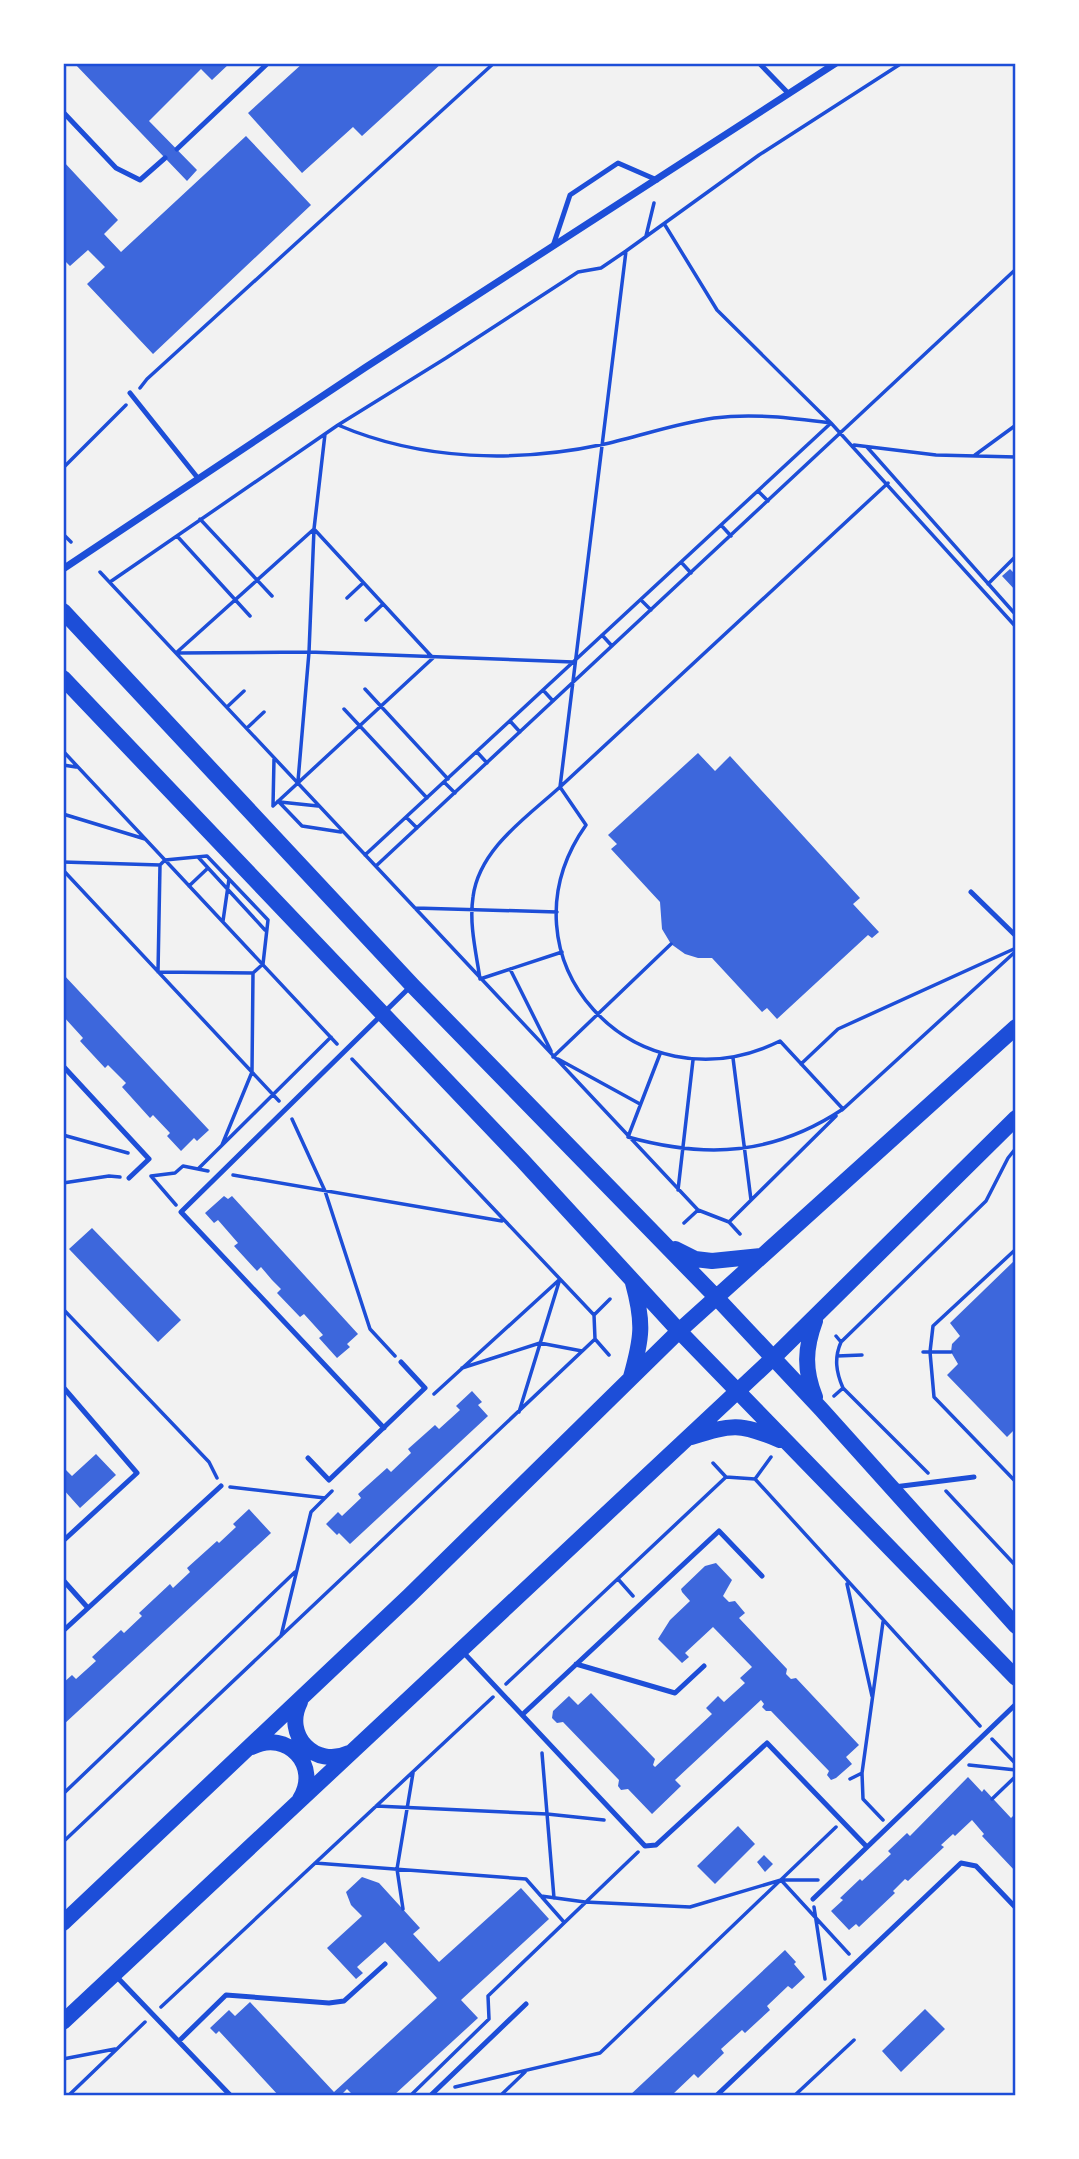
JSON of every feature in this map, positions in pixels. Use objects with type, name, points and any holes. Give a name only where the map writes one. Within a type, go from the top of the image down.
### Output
[{"type":"main road","points":[[63,611],[412,985],[716,1297],[821,1409],[1016,1626]]},
{"type":"main road","points":[[63,678],[383,1013],[679,1331],[1016,1678]]},
{"type":"main road","points":[[63,1923],[303,1697],[679,1331],[1016,1027]]},
{"type":"main road","points":[[63,2022],[773,1358],[1016,1118]]},
{"type":"main road","points":[[664,1244],[695,1259],[728,1260],[761,1255]]},
{"type":"main road","points":[[631,1278],[642,1328],[631,1378]]},
{"type":"main road","points":[[817,1316],[808,1339],[806,1359],[808,1381],[821,1409]]},
{"type":"main road","points":[[688,1437],[736,1426],[786,1442]]},
{"type":"main road","points":[[303,1697],[295,1713],[295,1723],[300,1740],[306,1747],[313,1753],[328,1758],[337,1758],[352,1752]]},
{"type":"main road","points":[[247,1750],[262,1742],[278,1742],[299,1755],[304,1762],[307,1780],[306,1789],[297,1804]]},
{"type":"street","points":[[63,569],[197,477],[836,63]]},
{"type":"lane","points":[[177,149],[268,63]]},
{"type":"lane","points":[[759,63],[789,94]]},
{"type":"lane","points":[[63,112],[116,168],[140,180],[166,158]]},
{"type":"lane","points":[[553,246],[570,195],[618,163],[657,180]]},
{"type":"lane","points":[[132,395],[197,477]]},
{"type":"lane","points":[[971,892],[1016,936]]},
{"type":"lane","points":[[384,1428],[181,1212],[412,985]]},
{"type":"lane","points":[[63,1066],[149,1159],[129,1178]]},
{"type":"lane","points":[[308,1458],[329,1480],[425,1388],[401,1362]]},
{"type":"lane","points":[[63,1387],[137,1473],[63,1541]]},
{"type":"lane","points":[[891,1488],[974,1477]]},
{"type":"lane","points":[[63,1631],[221,1486]]},
{"type":"lane","points":[[523,1714],[719,1531],[762,1576]]},
{"type":"lane","points":[[63,1580],[88,1608]]},
{"type":"lane","points":[[461,1650],[645,1846],[656,1845],[767,1743],[867,1847]]},
{"type":"lane","points":[[576,1664],[675,1693],[704,1666]]},
{"type":"lane","points":[[813,1899],[1016,1704]]},
{"type":"lane","points":[[716,2096],[961,1863],[976,1866],[1016,1908]]},
{"type":"lane","points":[[179,2041],[226,1995],[329,2003],[344,2001],[385,1964]]},
{"type":"lane","points":[[114,1975],[232,2096]]},
{"type":"lane","points":[[432,2094],[526,2004]]},
{"type":"path","points":[[63,468],[147,379],[494,63]]},
{"type":"path","points":[[110,582],[338,425],[578,272],[601,268],[666,225],[759,155],[902,63]]},
{"type":"path","points":[[646,238],[654,203]]},
{"type":"path","points":[[666,225],[717,310],[852,444],[1016,627]]},
{"type":"path","points":[[626,251],[604,444],[559,787],[586,825],[564,864],[558,894],[556,912],[562,952],[574,981],[597,1014],[631,1040],[660,1054],[693,1060],[733,1058],[753,1053],[780,1041],[843,1109]]},
{"type":"path","points":[[376,866],[1016,269]]},
{"type":"path","points":[[338,425],[362,435],[423,450],[485,457],[540,455],[604,444],[713,419],[786,417],[831,423]]},
{"type":"path","points":[[365,855],[831,423]]},
{"type":"path","points":[[974,456],[1016,425]]},
{"type":"path","points":[[298,783],[309,652],[314,529],[325,434]]},
{"type":"path","points":[[852,444],[936,455],[1016,457]]},
{"type":"path","points":[[867,447],[1016,615]]},
{"type":"path","points":[[480,979],[474,939],[474,891],[495,848],[888,483]]},
{"type":"path","points":[[758,491],[768,501]]},
{"type":"path","points":[[200,520],[272,596]]},
{"type":"path","points":[[721,525],[731,536]]},
{"type":"path","points":[[176,653],[314,529]]},
{"type":"path","points":[[314,529],[433,658]]},
{"type":"path","points":[[63,534],[71,542]]},
{"type":"path","points":[[177,536],[250,615]]},
{"type":"path","points":[[988,585],[1016,556]]},
{"type":"path","points":[[681,562],[691,573]]},
{"type":"path","points":[[100,572],[678,1190],[698,1210],[729,1222],[740,1234]]},
{"type":"path","points":[[347,598],[363,583]]},
{"type":"path","points":[[641,600],[651,610]]},
{"type":"path","points":[[366,620],[383,604]]},
{"type":"path","points":[[603,635],[612,646]]},
{"type":"path","points":[[176,653],[309,652],[574,662]]},
{"type":"path","points":[[274,758],[273,806],[433,658]]},
{"type":"path","points":[[365,690],[455,793]]},
{"type":"path","points":[[543,690],[553,701]]},
{"type":"path","points":[[227,707],[244,691]]},
{"type":"path","points":[[344,709],[427,798]]},
{"type":"path","points":[[247,729],[264,712]]},
{"type":"path","points":[[510,721],[520,732]]},
{"type":"path","points":[[63,751],[593,1315],[595,1339],[609,1355]]},
{"type":"path","points":[[477,752],[487,763]]},
{"type":"path","points":[[63,765],[78,767]]},
{"type":"path","points":[[278,801],[320,806]]},
{"type":"path","points":[[278,801],[302,826],[343,832]]},
{"type":"path","points":[[63,814],[145,839]]},
{"type":"path","points":[[406,817],[417,829]]},
{"type":"path","points":[[159,972],[160,865],[165,860],[207,856],[268,920],[262,964],[253,973],[252,1072],[222,1145]]},
{"type":"path","points":[[198,857],[266,931]]},
{"type":"path","points":[[63,862],[160,865]]},
{"type":"path","points":[[189,886],[213,863]]},
{"type":"path","points":[[63,870],[282,1104]]},
{"type":"path","points":[[223,921],[229,879]]},
{"type":"path","points":[[415,908],[556,912]]},
{"type":"path","points":[[553,1057],[671,944]]},
{"type":"path","points":[[801,1064],[838,1029],[1016,950]]},
{"type":"path","points":[[729,1222],[843,1109],[1016,950]]},
{"type":"path","points":[[480,979],[562,952]]},
{"type":"path","points":[[510,968],[553,1057],[641,1104]]},
{"type":"path","points":[[159,972],[253,973]]},
{"type":"path","points":[[151,1177],[175,1173],[183,1166],[198,1168],[331,1037]]},
{"type":"path","points":[[628,1137],[660,1054]]},
{"type":"path","points":[[733,1058],[751,1200]]},
{"type":"path","points":[[678,1190],[693,1060]]},
{"type":"path","points":[[628,1137],[682,1150],[714,1152],[744,1149],[803,1132],[843,1109]]},
{"type":"path","points":[[287,1110],[325,1191],[370,1329],[401,1362]]},
{"type":"path","points":[[63,1135],[149,1159]]},
{"type":"path","points":[[834,1396],[843,1388],[837,1373],[837,1356],[841,1342],[986,1201],[1016,1148]]},
{"type":"path","points":[[141,1166],[181,1212]]},
{"type":"path","points":[[220,1173],[504,1221]]},
{"type":"path","points":[[63,1183],[110,1177],[129,1178]]},
{"type":"path","points":[[684,1223],[698,1210]]},
{"type":"path","points":[[1016,1248],[933,1326],[930,1352],[934,1397],[1016,1482]]},
{"type":"path","points":[[519,1413],[559,1280]]},
{"type":"path","points":[[593,1315],[610,1299]]},
{"type":"path","points":[[63,1309],[209,1462],[221,1486],[325,1498]]},
{"type":"path","points":[[836,1336],[841,1342]]},
{"type":"path","points":[[63,1842],[595,1339]]},
{"type":"path","points":[[460,1369],[540,1343],[583,1351]]},
{"type":"path","points":[[923,1352],[951,1352]]},
{"type":"path","points":[[837,1356],[862,1355]]},
{"type":"path","points":[[755,1479],[771,1457]]},
{"type":"path","points":[[713,1463],[726,1477],[755,1479],[883,1622],[1016,1763]]},
{"type":"path","points":[[68,2096],[726,1477]]},
{"type":"path","points":[[281,1638],[311,1512]]},
{"type":"path","points":[[63,1794],[297,1570]]},
{"type":"path","points":[[618,1579],[631,1593]]},
{"type":"path","points":[[847,1582],[872,1699]]},
{"type":"path","points":[[883,1622],[862,1773],[863,1799],[889,1826]]},
{"type":"path","points":[[540,1732],[554,1898]]},
{"type":"path","points":[[954,1764],[1016,1770]]},
{"type":"path","points":[[403,1909],[397,1869],[413,1771]]},
{"type":"path","points":[[850,1779],[862,1773]]},
{"type":"path","points":[[992,1799],[1016,1776]]},
{"type":"path","points":[[376,1806],[547,1814],[622,1822]]},
{"type":"path","points":[[411,2095],[432,2094],[600,2053],[843,1821]]},
{"type":"path","points":[[411,2095],[489,2019],[488,1996],[645,1846]]},
{"type":"path","points":[[315,1863],[526,1879],[564,1921]]},
{"type":"path","points":[[541,1896],[585,1902],[690,1907],[781,1880],[832,1880]]},
{"type":"path","points":[[781,1880],[857,1963]]},
{"type":"path","points":[[813,1899],[827,1991]]},
{"type":"path","points":[[794,2096],[854,2040]]},
{"type":"path","points":[[63,2059],[117,2049]]},
{"type":"path","points":[[500,2096],[527,2071]]},
{"type":"path","points":[[74,2090],[80,2096]]},
{"type":"building","points":[[74,63],[230,63],[212,80],[201,69],[149,121],[197,170],[187,181]]},
{"type":"building","points":[[303,63],[442,63],[362,136],[353,127],[302,173],[248,113]]},
{"type":"building","points":[[246,136],[311,205],[153,354],[87,284],[105,267],[88,250],[70,266],[63,259],[63,161],[118,220],[104,234],[121,252]]},
{"type":"building","points":[[1010,569],[1016,575],[1016,591],[1002,576]]},
{"type":"building","points":[[698,753],[715,771],[730,756],[860,898],[853,904],[879,932],[872,938],[868,935],[777,1019],[767,1008],[762,1012],[712,958],[685,954],[671,944],[662,929],[660,902],[611,849],[617,844],[608,835]]},
{"type":"building","points":[[63,974],[209,1130],[197,1141],[194,1138],[181,1151],[167,1136],[170,1133],[153,1115],[150,1118],[122,1087],[126,1083],[108,1065],[105,1068],[80,1041],[83,1038],[63,1016]]},
{"type":"building","points":[[224,1196],[228,1199],[232,1196],[358,1334],[347,1344],[350,1347],[337,1358],[319,1338],[323,1335],[304,1314],[300,1317],[277,1293],[281,1289],[261,1267],[257,1271],[234,1246],[238,1243],[218,1220],[214,1223],[205,1213]]},
{"type":"building","points":[[92,1228],[181,1320],[158,1342],[69,1249]]},
{"type":"building","points":[[1016,1259],[1016,1428],[1007,1437],[947,1375],[958,1364],[951,1352],[952,1344],[960,1336],[950,1323]]},
{"type":"building","points":[[472,1391],[482,1402],[478,1405],[488,1416],[350,1544],[326,1524],[338,1512],[342,1516],[361,1498],[358,1494],[387,1468],[391,1472],[411,1453],[408,1449],[435,1425],[439,1429],[460,1410],[456,1406]]},
{"type":"building","points":[[96,1454],[116,1475],[80,1508],[63,1489],[63,1467],[72,1476]]},
{"type":"building","points":[[249,1509],[271,1533],[63,1725],[63,1683],[72,1675],[76,1679],[96,1661],[92,1657],[121,1630],[124,1633],[142,1616],[139,1613],[170,1584],[173,1588],[190,1572],[187,1568],[236,1527],[233,1524]]},
{"type":"building","points":[[716,1563],[732,1580],[723,1596],[729,1602],[735,1601],[745,1613],[739,1618],[787,1669],[786,1674],[791,1679],[796,1678],[859,1745],[846,1757],[852,1764],[831,1780],[827,1775],[829,1771],[771,1711],[762,1707],[764,1704],[761,1700],[675,1780],[681,1786],[652,1814],[628,1789],[621,1790],[618,1786],[619,1780],[563,1722],[557,1723],[552,1718],[553,1711],[569,1696],[578,1705],[591,1693],[655,1759],[655,1767],[712,1714],[706,1708],[718,1696],[724,1702],[745,1683],[740,1678],[752,1667],[713,1627],[685,1653],[689,1657],[682,1663],[658,1639],[670,1620],[690,1601],[681,1589],[705,1566]]},
{"type":"building","points":[[968,1777],[982,1792],[984,1789],[1011,1818],[1013,1816],[1016,1819],[1016,1872],[982,1836],[984,1834],[972,1820],[941,1845],[944,1847],[908,1881],[905,1879],[893,1891],[895,1893],[859,1927],[856,1924],[849,1930],[831,1911],[843,1900],[840,1898],[891,1854],[888,1851],[907,1833],[910,1836]]},
{"type":"building","points":[[738,1826],[755,1844],[715,1884],[697,1866]]},
{"type":"building","points":[[764,1855],[773,1864],[765,1872],[757,1862]]},
{"type":"building","points":[[362,1877],[379,1883],[420,1928],[413,1934],[439,1962],[521,1888],[549,1919],[461,2000],[478,2018],[393,2096],[354,2096],[347,2089],[340,2096],[279,2096],[219,2031],[216,2034],[210,2028],[229,2010],[235,2016],[250,2002],[334,2092],[437,1998],[385,1942],[357,1967],[363,1973],[356,1979],[327,1948],[362,1916],[351,1905],[346,1892]]},
{"type":"building","points":[[785,1950],[805,1977],[792,1989],[788,1986],[767,2006],[770,2010],[745,2033],[742,2030],[721,2049],[724,2053],[698,2078],[694,2074],[673,2094],[675,2096],[629,2096]]},
{"type":"building","points":[[925,2009],[945,2029],[901,2072],[882,2051]]}]
